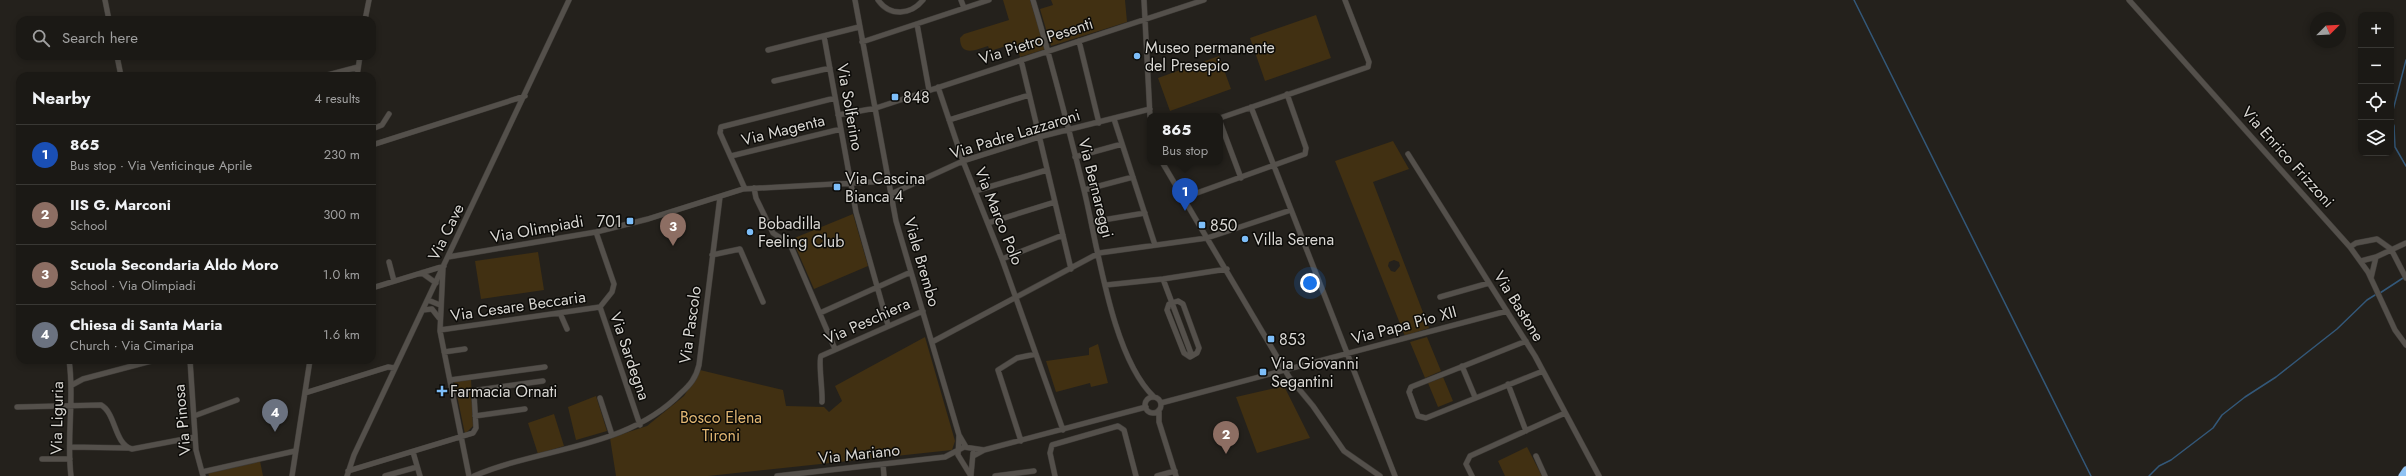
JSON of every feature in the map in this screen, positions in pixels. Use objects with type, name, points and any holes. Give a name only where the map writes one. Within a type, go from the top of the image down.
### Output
[{"type":"highway","points":[[2402,476],[2406,470]]},
{"type":"street","points":[[105,0],[108,16]]},
{"type":"street","points":[[366,16],[369,0]]},
{"type":"street","name":"Via Cave","points":[[347,473],[569,0]]},
{"type":"street","name":"Viale Brembo","points":[[855,0],[891,194],[911,272],[959,435],[958,455],[962,461]]},
{"type":"street","points":[[878,0],[887,9],[902,13],[912,10],[923,0]]},
{"type":"street","points":[[961,0],[964,8]]},
{"type":"street","points":[[862,42],[989,0]]},
{"type":"street","name":"Via Bernareggi","points":[[1033,0],[1049,51],[1120,339],[1144,386]]},
{"type":"street","points":[[1144,0],[1150,113]]},
{"type":"street","name":"Via Pietro Pesenti","points":[[838,115],[876,108],[1204,0]]},
{"type":"street","points":[[1223,117],[1368,66],[1369,62],[1344,0]]},
{"type":"street","name":"Via Enrico Frizzoni","points":[[2129,0],[2350,247],[2361,261],[2371,278],[2395,330],[2406,345]]},
{"type":"street","points":[[917,24],[929,90]]},
{"type":"street","points":[[768,50],[859,26]]},
{"type":"street","name":"Via Solferino","points":[[824,36],[856,212],[888,325]]},
{"type":"street","points":[[1079,41],[1099,123]]},
{"type":"street","points":[[117,60],[120,72]]},
{"type":"street","points":[[357,72],[359,60]]},
{"type":"street","points":[[1021,60],[1071,269]]},
{"type":"street","points":[[339,72],[358,67]]},
{"type":"street","points":[[774,81],[830,68]]},
{"type":"street","name":"Via Marco Polo","points":[[938,87],[963,161],[1002,259],[1063,430]]},
{"type":"street","points":[[949,120],[1028,94]]},
{"type":"street","points":[[1183,198],[1274,166],[1303,155],[1307,151],[1287,94]]},
{"type":"street","points":[[376,144],[525,96]]},
{"type":"street","points":[[744,189],[720,131],[721,127],[835,98]]},
{"type":"street","points":[[1251,107],[1395,476]]},
{"type":"street","name":"Via Padre Lazzaroni","points":[[891,194],[963,161],[1039,137],[1150,109]]},
{"type":"street","points":[[376,127],[382,125],[389,114]]},
{"type":"street","points":[[1114,119],[1155,245]]},
{"type":"street","name":"Via Magenta","points":[[731,156],[841,129]]},
{"type":"street","points":[[1223,130],[1241,178]]},
{"type":"street","points":[[1076,157],[1122,144]]},
{"type":"street","name":"Via Bastone","points":[[1408,154],[1526,341],[1599,476]]},
{"type":"street","points":[[1164,165],[1227,269],[1284,370],[1313,406],[1342,449],[1380,476]]},
{"type":"street","points":[[975,191],[1047,170]]},
{"type":"street","points":[[1084,190],[1133,177]]},
{"type":"street","name":"Via Olimpiadi","points":[[448,257],[540,243],[596,232],[648,220],[744,189],[889,181]]},
{"type":"street","points":[[754,188],[756,198],[773,233],[790,244],[835,349]]},
{"type":"street","name":"Via Pascolo","points":[[474,476],[499,466],[612,435],[640,425],[676,399],[696,375],[720,197]]},
{"type":"street","points":[[988,223],[1055,202]]},
{"type":"street","points":[[932,342],[1071,269],[1098,253],[1207,238],[1291,210]]},
{"type":"street","points":[[1091,222],[1145,213]]},
{"type":"street","name":"Via Sardegna","points":[[596,232],[614,284],[612,292],[600,307],[640,425]]},
{"type":"street","points":[[1002,259],[1063,235]]},
{"type":"street","points":[[2350,247],[2356,242],[2377,239],[2391,249],[2406,278]]},
{"type":"street","points":[[2361,261],[2376,257],[2391,249],[2406,244]]},
{"type":"street","points":[[712,255],[740,249],[763,302]]},
{"type":"street","points":[[2371,278],[2376,257]]},
{"type":"street","points":[[390,262],[394,281]]},
{"type":"street","points":[[376,287],[443,266],[440,330],[469,476]]},
{"type":"street","points":[[1106,285],[1163,280],[1227,269]]},
{"type":"street","points":[[820,313],[911,272]]},
{"type":"street","points":[[422,273],[436,283]]},
{"type":"street","points":[[1163,280],[1192,356],[1197,353],[1199,348],[1183,304],[1178,301],[1172,303]]},
{"type":"street","points":[[1440,298],[1489,283]]},
{"type":"street","points":[[428,300],[440,305]]},
{"type":"street","name":"Via Cesare Beccaria","points":[[440,330],[600,307]]},
{"type":"street","points":[[423,310],[432,309],[440,320]]},
{"type":"street","name":"Via Peschiera","points":[[822,402],[823,382],[819,359],[822,355],[923,311]]},
{"type":"street","name":"Via Papa Pio XII","points":[[1284,370],[1507,311]]},
{"type":"street","points":[[560,313],[566,328]]},
{"type":"street","points":[[1526,341],[1410,388],[1409,392],[1418,415],[1425,418],[1543,370]]},
{"type":"street","points":[[444,352],[464,349]]},
{"type":"street","points":[[1021,440],[998,370],[1017,358],[1036,354]]},
{"type":"street","name":"Via Liguria","points":[[69,364],[72,386],[70,447],[72,476]]},
{"type":"street","points":[[72,386],[83,379],[140,364]]},
{"type":"street","name":"Via Pinosa","points":[[190,364],[195,438],[202,474]]},
{"type":"street","points":[[292,476],[309,364]]},
{"type":"street","points":[[1462,366],[1475,397]]},
{"type":"street","points":[[305,393],[388,367],[396,368]]},
{"type":"street","points":[[450,380],[545,367]]},
{"type":"street","points":[[1161,403],[1284,370]]},
{"type":"street","points":[[347,473],[474,432],[476,416],[474,394],[476,391],[543,381]]},
{"type":"street","points":[[1508,384],[1526,431]]},
{"type":"street","points":[[1144,386],[1161,403]]},
{"type":"street","points":[[1144,386],[1146,404],[1159,422],[1176,474],[1157,476]]},
{"type":"street","points":[[971,476],[962,461],[984,450],[1063,430],[1146,404],[1154,397]]},
{"type":"street","points":[[600,398],[612,435]]},
{"type":"street","points":[[194,416],[237,400]]},
{"type":"street","points":[[1159,422],[1159,410],[1161,403]]},
{"type":"street","points":[[17,407],[96,404],[104,407],[128,448]]},
{"type":"street","points":[[476,416],[525,409]]},
{"type":"street","points":[[1152,412],[1159,410]]},
{"type":"street","points":[[1472,476],[1466,464],[1469,457],[1565,413]]},
{"type":"street","points":[[1055,476],[1050,453],[1052,445],[1119,426],[1125,431],[1136,476]]},
{"type":"street","name":"Viale Brembo","points":[[959,435],[972,457]]},
{"type":"street","points":[[70,447],[135,449],[195,438]]},
{"type":"street","points":[[968,448],[984,450]]},
{"type":"street","name":"Via Mariano","points":[[945,457],[959,450],[968,448]]},
{"type":"street","points":[[202,474],[295,451]]},
{"type":"street","points":[[412,452],[420,476]]},
{"type":"street","points":[[1536,456],[1545,476]]},
{"type":"street","name":"Via Mariano","points":[[777,476],[821,473],[945,457],[962,461]]},
{"type":"street","points":[[971,476],[972,457]]},
{"type":"street","points":[[42,459],[70,459]]},
{"type":"street","points":[[883,464],[884,476]]},
{"type":"street","points":[[385,476],[417,466]]},
{"type":"street","points":[[995,476],[1034,471]]},
{"type":"green space","points":[[1003,0],[1030,0],[1046,49],[1020,57],[1016,43],[990,51],[988,46],[970,51],[963,48],[960,38],[964,34],[1009,20]]},
{"type":"green space","points":[[1051,0],[1125,0],[1127,22],[1051,46],[1040,9],[1053,5]]},
{"type":"green space","points":[[1316,15],[1331,58],[1265,81],[1250,38]]},
{"type":"green space","points":[[1219,56],[1231,89],[1170,111],[1158,78]]},
{"type":"green space","points":[[1393,141],[1409,169],[1373,182],[1429,328],[1405,336],[1335,161]],"holes":[[[1394,260],[1399,262],[1400,266],[1395,272],[1391,271],[1388,266],[1389,262]]]},
{"type":"green space","points":[[853,214],[868,266],[814,289],[792,239]]},
{"type":"green space","points":[[538,252],[544,290],[481,299],[475,261]]},
{"type":"green space","name":"Bosco Elena Tironi","points":[[925,337],[955,441],[952,450],[708,476],[616,476],[610,438],[647,426],[684,396],[700,370],[783,390],[786,406],[824,407],[829,412],[842,401],[835,386]]},
{"type":"green space","points":[[1427,337],[1441,371],[1425,378],[1410,342]]},
{"type":"green space","points":[[1098,344],[1108,383],[1091,387],[1090,383],[1056,392],[1046,361],[1089,355],[1089,348]]},
{"type":"green space","points":[[1443,377],[1453,401],[1438,407],[1428,383]]},
{"type":"green space","points":[[471,378],[473,426],[465,434],[454,381]]},
{"type":"green space","points":[[1284,386],[1310,438],[1257,453],[1236,397]]},
{"type":"green space","points":[[596,396],[607,431],[576,440],[568,407]]},
{"type":"green space","points":[[554,414],[564,446],[538,454],[528,423]]},
{"type":"green space","points":[[1527,447],[1542,476],[1505,476],[1498,461]]},
{"type":"green space","points":[[260,461],[263,476],[209,476],[208,473]]},
{"type":"waterway","points":[[1854,0],[2091,476]]},
{"type":"waterway","points":[[2406,60],[2391,118],[2394,126],[2395,147],[2406,166]]},
{"type":"waterway","points":[[2380,293],[2403,278]]},
{"type":"waterway","points":[[2149,476],[2159,466],[2171,460],[2213,428],[2222,415],[2245,397],[2276,377],[2337,329],[2367,300],[2375,295]]},
{"type":"place","name":"Museo permanente del Presepio","points":[[1137,56]]},
{"type":"place","name":"848","points":[[895,97]]},
{"type":"place","name":"Via Cascina Bianca 4","points":[[837,187]]},
{"type":"place","name":"865","points":[[1185,211]]},
{"type":"place","name":"701","points":[[630,221]]},
{"type":"place","name":"850","points":[[1202,225]]},
{"type":"place","name":"Bobadilla Feeling Club","points":[[750,232]]},
{"type":"place","name":"Villa Serena","points":[[1245,239]]},
{"type":"place","name":"Scuola Secondaria Aldo Moro","points":[[673,246]]},
{"type":"place","name":"853","points":[[1271,339]]},
{"type":"place","name":"Via Giovanni Segantini","points":[[1263,372]]},
{"type":"place","name":"Farmacia Ornati","points":[[442,391]]},
{"type":"place","name":"Chiesa di Santa Maria","points":[[275,432]]},
{"type":"place","name":"IIS G. Marconi","points":[[1226,454]]}]
